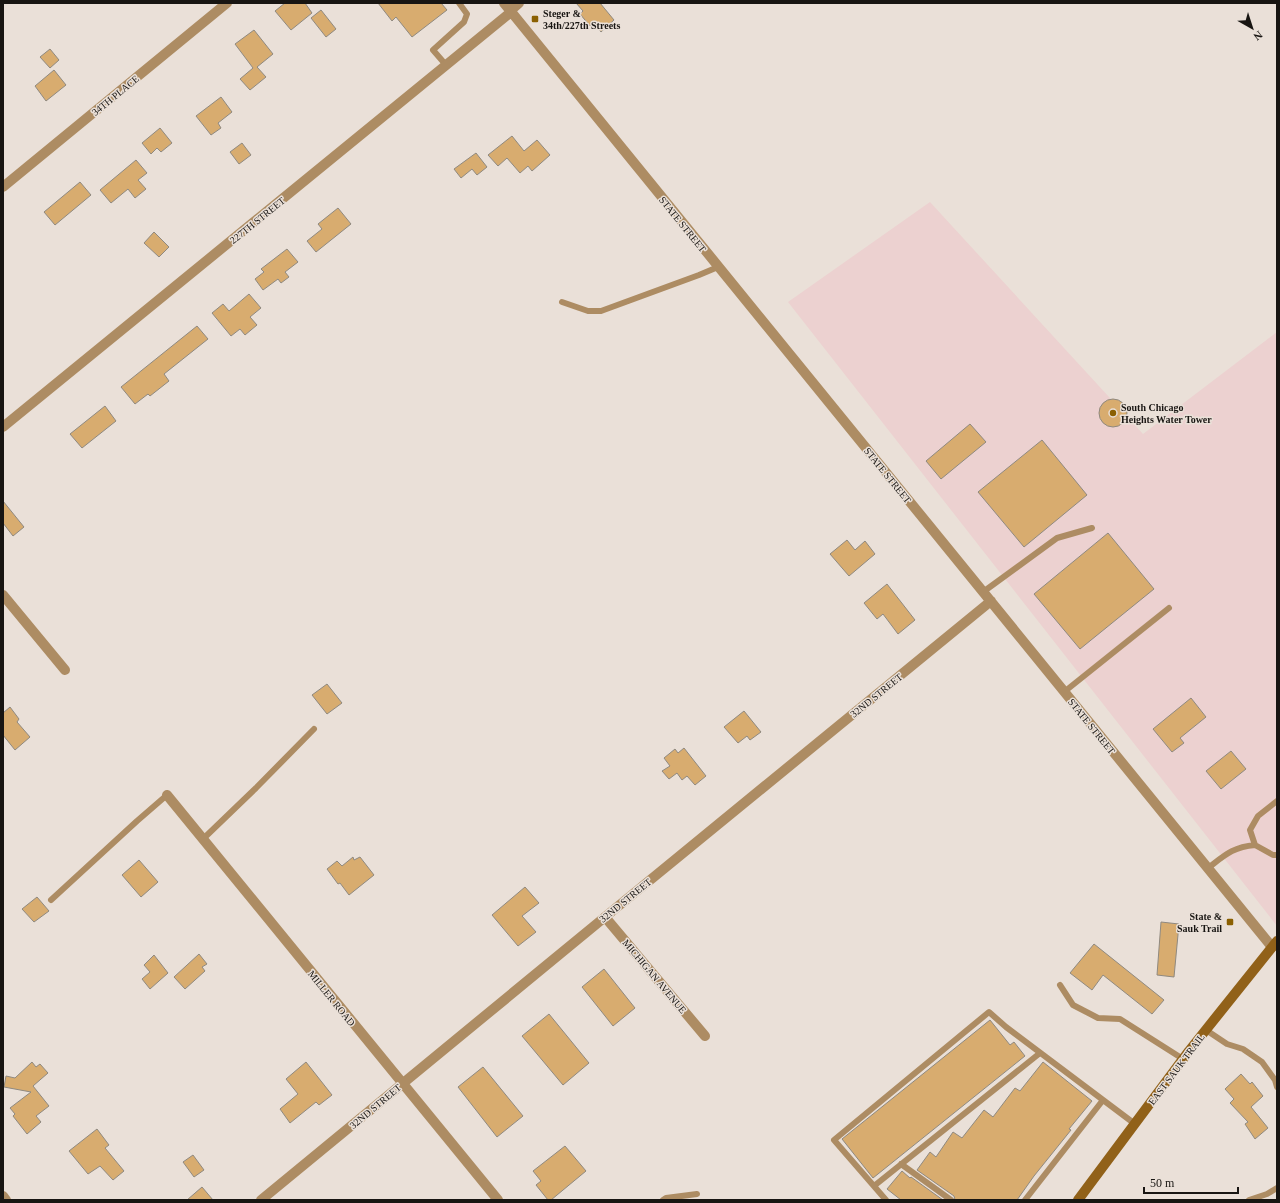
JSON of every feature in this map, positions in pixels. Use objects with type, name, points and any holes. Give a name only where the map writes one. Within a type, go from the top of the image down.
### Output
[{"type":"main road","name":"EAST SAUK TRAIL","points":[[1078,1200],[1183,1059],[1274,944]]},
{"type":"street","name":"34TH PLACE","points":[[3,187],[227,3]]},
{"type":"street","name":"227TH STREET","points":[[3,427],[446,66],[508,9],[519,3]]},
{"type":"street","name":"STATE STREET","points":[[508,9],[1208,868],[1274,944]]},
{"type":"street","points":[[3,595],[65,670]]},
{"type":"street","name":"32ND STREET","points":[[261,1200],[990,601]]},
{"type":"street","name":"MILLER ROAD","points":[[167,795],[498,1200]]},
{"type":"street","name":"MICHIGAN AVENUE","points":[[605,917],[704,1036]]},
{"type":"street","points":[[3,1196],[6,1200]]},
{"type":"lane","points":[[446,66],[433,50],[464,22],[467,14],[459,3]]},
{"type":"lane","points":[[562,302],[588,311],[601,311],[718,267]]},
{"type":"lane","points":[[983,592],[1057,538],[1092,528]]},
{"type":"lane","points":[[1064,692],[1169,608]]},
{"type":"lane","points":[[203,839],[314,729]]},
{"type":"lane","points":[[51,900],[167,795]]},
{"type":"lane","points":[[1256,845],[1250,830],[1258,816],[1277,801]]},
{"type":"lane","points":[[1208,868],[1228,852],[1244,846],[1256,845],[1273,855],[1277,855]]},
{"type":"lane","points":[[1060,985],[1073,1005],[1098,1018],[1120,1019],[1183,1059]]},
{"type":"lane","points":[[886,1200],[834,1140],[989,1012],[1006,1027],[1135,1124]]},
{"type":"lane","points":[[1206,1030],[1227,1044],[1243,1049],[1262,1062],[1275,1080],[1277,1087]]},
{"type":"lane","points":[[874,1186],[1040,1052]]},
{"type":"lane","points":[[1025,1200],[1103,1100]]},
{"type":"lane","points":[[901,1164],[951,1200]]},
{"type":"lane","points":[[1249,1200],[1267,1194],[1277,1188]]},
{"type":"lane","points":[[663,1200],[666,1198],[697,1194]]},
{"type":"shaded area","points":[[930,202],[1143,434],[1277,332],[1277,926],[788,302]]},
{"type":"building","points":[[285,3],[305,3],[312,13],[291,30],[275,11]]},
{"type":"building","points":[[378,3],[441,3],[447,10],[412,37],[396,17],[392,21]]},
{"type":"building","points":[[576,3],[600,3],[614,20],[601,32],[594,23],[590,26],[580,14],[583,11]]},
{"type":"building","points":[[321,10],[336,29],[326,37],[311,18]]},
{"type":"building","points":[[254,30],[273,54],[257,67],[266,77],[250,90],[240,79],[253,68],[235,44]]},
{"type":"building","points":[[50,49],[59,60],[50,68],[40,57]]},
{"type":"building","points":[[54,70],[66,85],[46,101],[35,86]]},
{"type":"building","points":[[221,97],[232,112],[218,123],[221,128],[211,135],[196,116]]},
{"type":"building","points":[[160,128],[172,143],[161,152],[157,148],[151,154],[142,143]]},
{"type":"building","points":[[512,136],[524,151],[537,140],[550,155],[532,171],[528,166],[520,173],[507,158],[498,166],[488,155]]},
{"type":"building","points":[[242,143],[251,155],[239,164],[230,152]]},
{"type":"building","points":[[476,153],[487,167],[477,175],[472,169],[461,178],[454,169]]},
{"type":"building","points":[[136,160],[147,173],[138,180],[146,189],[135,198],[128,189],[111,203],[100,190]]},
{"type":"building","points":[[80,182],[91,195],[55,225],[44,212]]},
{"type":"building","points":[[338,208],[351,224],[316,252],[307,241],[322,229],[318,224]]},
{"type":"building","points":[[154,232],[169,247],[159,257],[144,243]]},
{"type":"building","points":[[287,249],[298,262],[285,272],[289,277],[281,283],[278,279],[263,290],[255,279],[264,272],[261,269]]},
{"type":"building","points":[[249,294],[261,308],[250,317],[257,325],[245,335],[240,329],[231,336],[212,313],[223,304],[229,311]]},
{"type":"building","points":[[197,326],[208,339],[164,374],[169,381],[150,396],[148,394],[135,404],[121,387]]},
{"type":"building","name":"South Chicago Heights Water Tower","points":[[1113,399],[1119,400],[1123,403],[1126,407],[1126,419],[1123,423],[1119,426],[1113,427],[1107,426],[1103,423],[1100,419],[1099,413],[1100,407],[1103,403],[1107,400]]},
{"type":"building","points":[[105,406],[116,421],[82,448],[70,434]]},
{"type":"building","points":[[970,424],[986,442],[941,479],[926,461]]},
{"type":"building","points":[[1042,440],[1087,495],[1024,547],[978,492]]},
{"type":"building","points":[[3,501],[24,527],[13,536],[3,523]]},
{"type":"building","points":[[1108,533],[1154,589],[1080,649],[1034,594]]},
{"type":"building","points":[[847,540],[855,550],[865,541],[875,554],[849,576],[830,554]]},
{"type":"building","points":[[887,584],[915,620],[898,634],[883,614],[877,619],[864,603]]},
{"type":"building","points":[[327,684],[342,703],[327,714],[312,695]]},
{"type":"building","points":[[1191,698],[1206,717],[1180,738],[1184,743],[1172,752],[1153,729]]},
{"type":"building","points":[[10,707],[19,719],[17,722],[30,737],[15,750],[3,735],[3,713]]},
{"type":"building","points":[[744,711],[761,732],[750,740],[747,736],[738,743],[724,727]]},
{"type":"building","points":[[684,748],[706,776],[695,785],[687,776],[682,780],[677,773],[669,779],[662,771],[670,766],[664,758],[675,749],[678,753]]},
{"type":"building","points":[[1231,751],[1246,769],[1221,789],[1206,771]]},
{"type":"building","points":[[353,857],[354,860],[360,857],[374,875],[349,895],[340,883],[338,884],[327,869],[337,861],[342,866]]},
{"type":"building","points":[[139,860],[158,882],[141,897],[122,875]]},
{"type":"building","points":[[525,887],[539,903],[522,916],[536,932],[518,946],[492,915]]},
{"type":"building","points":[[37,897],[49,911],[34,922],[22,909]]},
{"type":"building","points":[[1161,922],[1179,924],[1174,977],[1157,975]]},
{"type":"building","points":[[1094,944],[1164,1000],[1152,1014],[1103,975],[1092,990],[1070,973]]},
{"type":"building","points":[[199,954],[207,964],[202,967],[205,971],[185,989],[174,977]]},
{"type":"building","points":[[154,955],[168,973],[150,989],[142,979],[150,972],[144,965]]},
{"type":"building","points":[[604,969],[635,1008],[613,1026],[582,987]]},
{"type":"building","points":[[549,1014],[589,1063],[563,1085],[522,1036]]},
{"type":"building","points":[[990,1020],[1010,1045],[1014,1042],[1025,1056],[873,1178],[842,1139]]},
{"type":"building","points":[[32,1062],[36,1067],[40,1064],[48,1073],[33,1086],[49,1106],[36,1116],[41,1122],[27,1134],[13,1116],[15,1114],[10,1108],[31,1092],[4,1087],[6,1076],[15,1078]]},
{"type":"building","points":[[306,1062],[332,1095],[319,1105],[316,1102],[290,1123],[280,1109],[298,1094],[286,1079]]},
{"type":"building","points":[[1043,1062],[1092,1101],[1069,1129],[1071,1130],[1017,1200],[955,1200],[954,1196],[917,1170],[930,1152],[936,1157],[953,1132],[962,1138],[984,1110],[993,1117],[1015,1088],[1020,1091]]},
{"type":"building","points":[[483,1067],[523,1116],[497,1137],[458,1087]]},
{"type":"building","points":[[1241,1074],[1250,1084],[1252,1082],[1263,1096],[1251,1107],[1268,1128],[1255,1139],[1245,1124],[1248,1122],[1230,1103],[1234,1099],[1225,1089]]},
{"type":"building","points":[[97,1129],[109,1145],[105,1148],[124,1171],[113,1180],[100,1166],[88,1174],[69,1151]]},
{"type":"building","points":[[565,1146],[586,1171],[551,1200],[548,1200],[536,1185],[541,1181],[533,1171]]},
{"type":"building","points":[[193,1155],[204,1170],[194,1177],[183,1162]]},
{"type":"building","points":[[902,1171],[943,1200],[901,1200],[887,1189]]},
{"type":"building","points":[[202,1187],[213,1200],[187,1200]]},
{"type":"place","name":"Steger & 34th/227th Streets","points":[[535,19]]},
{"type":"place","name":"South Chicago Heights Water Tower","points":[[1113,413]]},
{"type":"place","name":"State & Sauk Trail","points":[[1230,922]]}]
